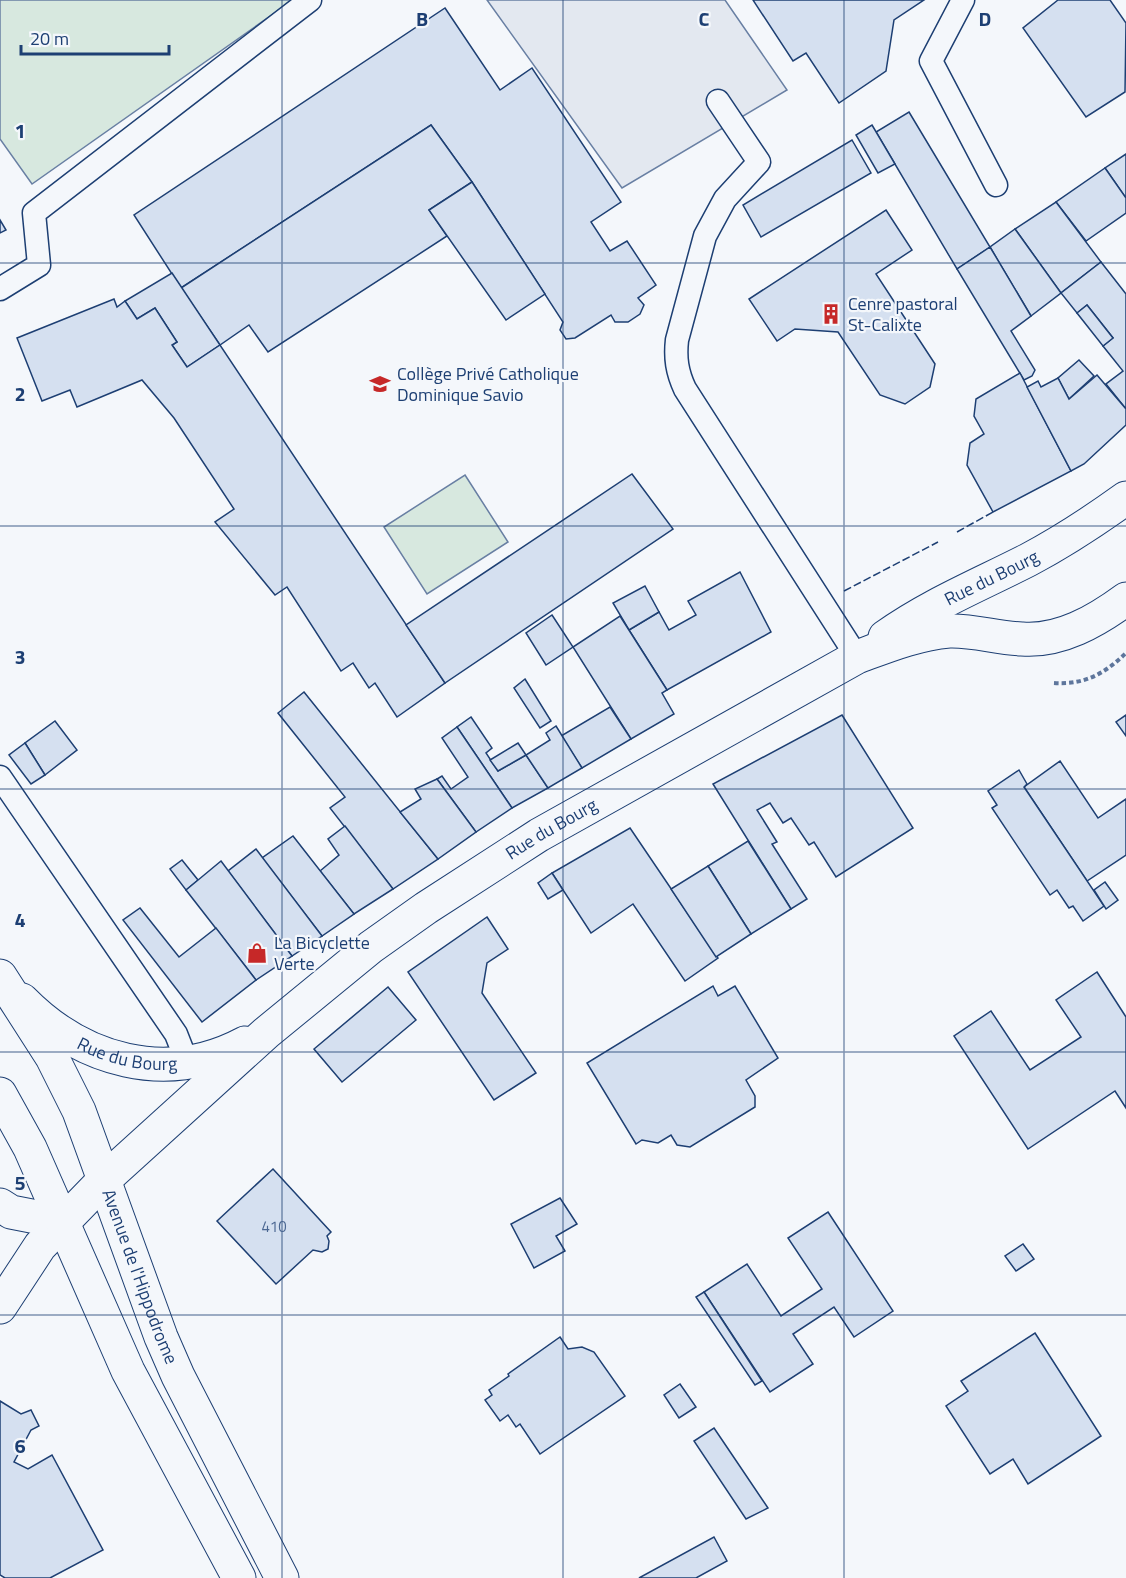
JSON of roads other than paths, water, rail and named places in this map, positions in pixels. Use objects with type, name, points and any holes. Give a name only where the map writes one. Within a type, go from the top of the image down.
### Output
[{"type":"street","name":"Rue du Bourg","points":[[0,1307],[40,1246],[105,1179],[266,1033],[371,947],[505,856],[857,657],[927,609],[1084,529],[1126,498]]},
{"type":"street","name":"Rue du Bourg","points":[[857,657],[906,639],[950,631],[1023,640],[1047,639],[1090,622],[1126,599]]},
{"type":"street","name":"Rue du Bourg","points":[[2,980],[45,1024],[87,1048],[137,1062],[157,1064],[187,1062],[237,1048],[266,1033]]},
{"type":"street","name":"Avenue de l'Hippodrome","points":[[2,980],[52,1057],[79,1112],[105,1179],[145,1299],[178,1376],[282,1578]]},
{"type":"street","points":[[0,1094],[30,1148],[128,1371],[239,1578]]},
{"type":"street","points":[[0,1206],[11,1212],[63,1222]]},
{"type":"lane","points":[[0,289],[39,265],[34,213],[310,0]]},
{"type":"lane","points":[[963,0],[932,61],[996,185]]},
{"type":"lane","points":[[718,101],[759,162],[725,199],[705,236],[677,340],[675,357],[678,374],[857,657]]},
{"type":"lane","points":[[0,777],[176,1034],[187,1062]]},
{"type":"place","name":"Cenre pastoral St-Calixte","points":[[831,314]]},
{"type":"place","name":"Collège Privé Catholique Dominique Savio","points":[[380,384]]},
{"type":"place","name":"La Bicyclette Verte","points":[[257,953]]}]
